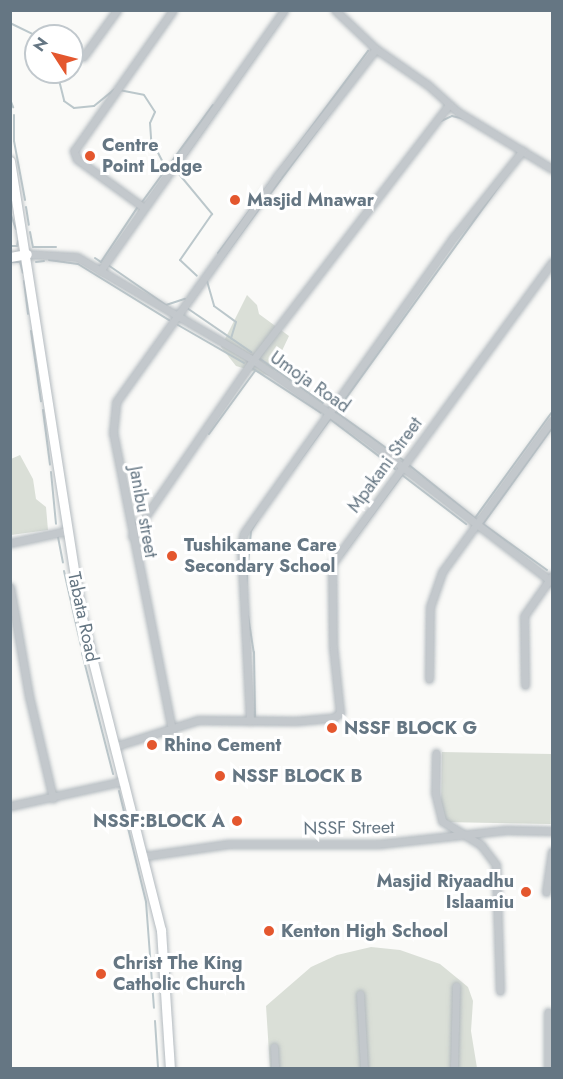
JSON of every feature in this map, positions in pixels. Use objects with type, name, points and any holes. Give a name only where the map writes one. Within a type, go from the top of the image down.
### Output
[{"type":"main road","name":"Tabata Road","points":[[10,161],[27,254],[66,531],[80,610],[113,747],[145,856],[162,930],[170,1068]]},
{"type":"main road","points":[[10,257],[27,254]]},
{"type":"street","points":[[84,56],[117,10]]},
{"type":"street","points":[[143,207],[83,164],[74,151],[173,10]]},
{"type":"street","points":[[100,271],[284,10]]},
{"type":"street","points":[[340,12],[376,49],[428,85],[449,105],[552,169]]},
{"type":"street","name":"Janibu street","points":[[172,730],[113,433],[114,411],[177,317],[277,176],[376,49]]},
{"type":"street","points":[[132,536],[253,360],[449,105]]},
{"type":"street","points":[[113,747],[198,720],[250,721],[241,546],[244,533],[453,238],[523,150]]},
{"type":"street","name":"Umoja Road","points":[[27,254],[69,254],[253,360],[402,467],[475,525],[552,580]]},
{"type":"street","name":"Mpakani Street","points":[[250,721],[333,718],[340,713],[333,646],[332,564],[552,262]]},
{"type":"street","points":[[429,679],[433,591],[475,525],[552,420]]},
{"type":"street","points":[[10,543],[66,531]]},
{"type":"street","points":[[525,685],[524,616],[552,580]]},
{"type":"street","points":[[10,587],[29,696],[53,798]]},
{"type":"street","points":[[436,753],[438,815],[449,829],[467,834],[496,865],[500,992]]},
{"type":"street","points":[[10,806],[124,781]]},
{"type":"street","name":"NSSF Street","points":[[145,856],[228,844],[379,844],[467,834],[552,831]]},
{"type":"street","points":[[546,892],[552,851]]},
{"type":"street","points":[[454,1068],[456,986]]},
{"type":"street","points":[[360,994],[364,1068]]},
{"type":"street","points":[[548,1012],[548,1068]]},
{"type":"street","points":[[274,1047],[275,1068]]},
{"type":"shaded area","points":[[247,295],[257,305],[259,314],[289,336],[270,376],[236,366],[221,347]]},
{"type":"shaded area","points":[[20,455],[33,479],[36,499],[46,507],[48,530],[11,535],[11,459]]},
{"type":"shaded area","points":[[442,752],[552,754],[551,824],[441,822]]},
{"type":"shaded area","points":[[371,947],[400,950],[440,964],[468,987],[473,1001],[471,1031],[477,1068],[270,1068],[266,1006],[311,967],[337,955]]},
{"type":"waterway","points":[[186,155],[283,17]]},
{"type":"waterway","points":[[10,23],[24,30]]},
{"type":"waterway","points":[[218,253],[368,51]]},
{"type":"waterway","points":[[60,84],[64,101],[74,108],[94,106],[114,90]]},
{"type":"waterway","points":[[119,90],[144,95],[155,112],[150,123],[151,139],[163,163],[174,168],[212,214],[180,260],[197,276]]},
{"type":"waterway","points":[[10,99],[13,107]]},
{"type":"waterway","points":[[142,202],[213,105]]},
{"type":"waterway","points":[[211,274],[336,105]]},
{"type":"waterway","points":[[14,115],[14,141],[25,200]]},
{"type":"waterway","points":[[439,122],[452,116],[465,119]]},
{"type":"waterway","points":[[403,460],[336,412],[510,171]]},
{"type":"waterway","points":[[26,207],[29,225]]},
{"type":"waterway","points":[[95,258],[101,262],[137,208]]},
{"type":"waterway","points":[[10,212],[16,229]]},
{"type":"waterway","points":[[30,232],[33,247],[56,247]]},
{"type":"waterway","points":[[10,246],[17,246],[18,241]]},
{"type":"waterway","points":[[49,260],[78,264],[169,320]]},
{"type":"waterway","points":[[36,262],[44,261]]},
{"type":"waterway","points":[[10,262],[20,262],[23,273]]},
{"type":"waterway","points":[[108,265],[166,305],[185,299]]},
{"type":"waterway","points":[[24,281],[28,314]]},
{"type":"waterway","points":[[207,281],[214,306],[236,322],[231,338]]},
{"type":"waterway","points":[[187,308],[251,352]]},
{"type":"waterway","points":[[178,325],[244,363]]},
{"type":"waterway","points":[[31,331],[41,401]]},
{"type":"waterway","points":[[273,339],[259,358],[323,403]]},
{"type":"waterway","points":[[252,368],[321,413]]},
{"type":"waterway","points":[[209,434],[255,371]]},
{"type":"waterway","points":[[43,410],[50,465]]},
{"type":"waterway","points":[[409,465],[475,518],[552,412]]},
{"type":"waterway","points":[[292,471],[330,419],[380,457]]},
{"type":"waterway","points":[[547,570],[483,524],[552,428]]},
{"type":"waterway","points":[[389,464],[395,469]]},
{"type":"waterway","points":[[51,472],[56,524]]},
{"type":"waterway","points":[[342,556],[402,475],[466,524]]},
{"type":"waterway","points":[[246,587],[251,531],[258,519]]},
{"type":"waterway","points":[[58,537],[63,563]]},
{"type":"waterway","points":[[64,571],[81,646]]},
{"type":"waterway","points":[[248,616],[254,652],[255,718]]},
{"type":"waterway","points":[[82,653],[113,774]]},
{"type":"waterway","points":[[119,791],[146,902],[154,1008]]},
{"type":"waterway","points":[[155,1021],[158,1068]]},
{"type":"place","name":"Centre Point Lodge","points":[[90,156]]},
{"type":"place","name":"Masjid Mnawar","points":[[235,200]]},
{"type":"place","name":"Tushikamane Care Secondary School","points":[[172,556]]},
{"type":"place","name":"NSSF BLOCK G","points":[[332,728]]},
{"type":"place","name":"Rhino Cement","points":[[152,745]]},
{"type":"place","name":"NSSF BLOCK B","points":[[220,776]]},
{"type":"place","name":"NSSF:BLOCK A","points":[[237,821]]},
{"type":"place","name":"Masjid Riyaadhu Islaamiu","points":[[526,892]]},
{"type":"place","name":"Kenton High School","points":[[269,931]]},
{"type":"place","name":"Christ The King Catholic Church","points":[[101,974]]}]
